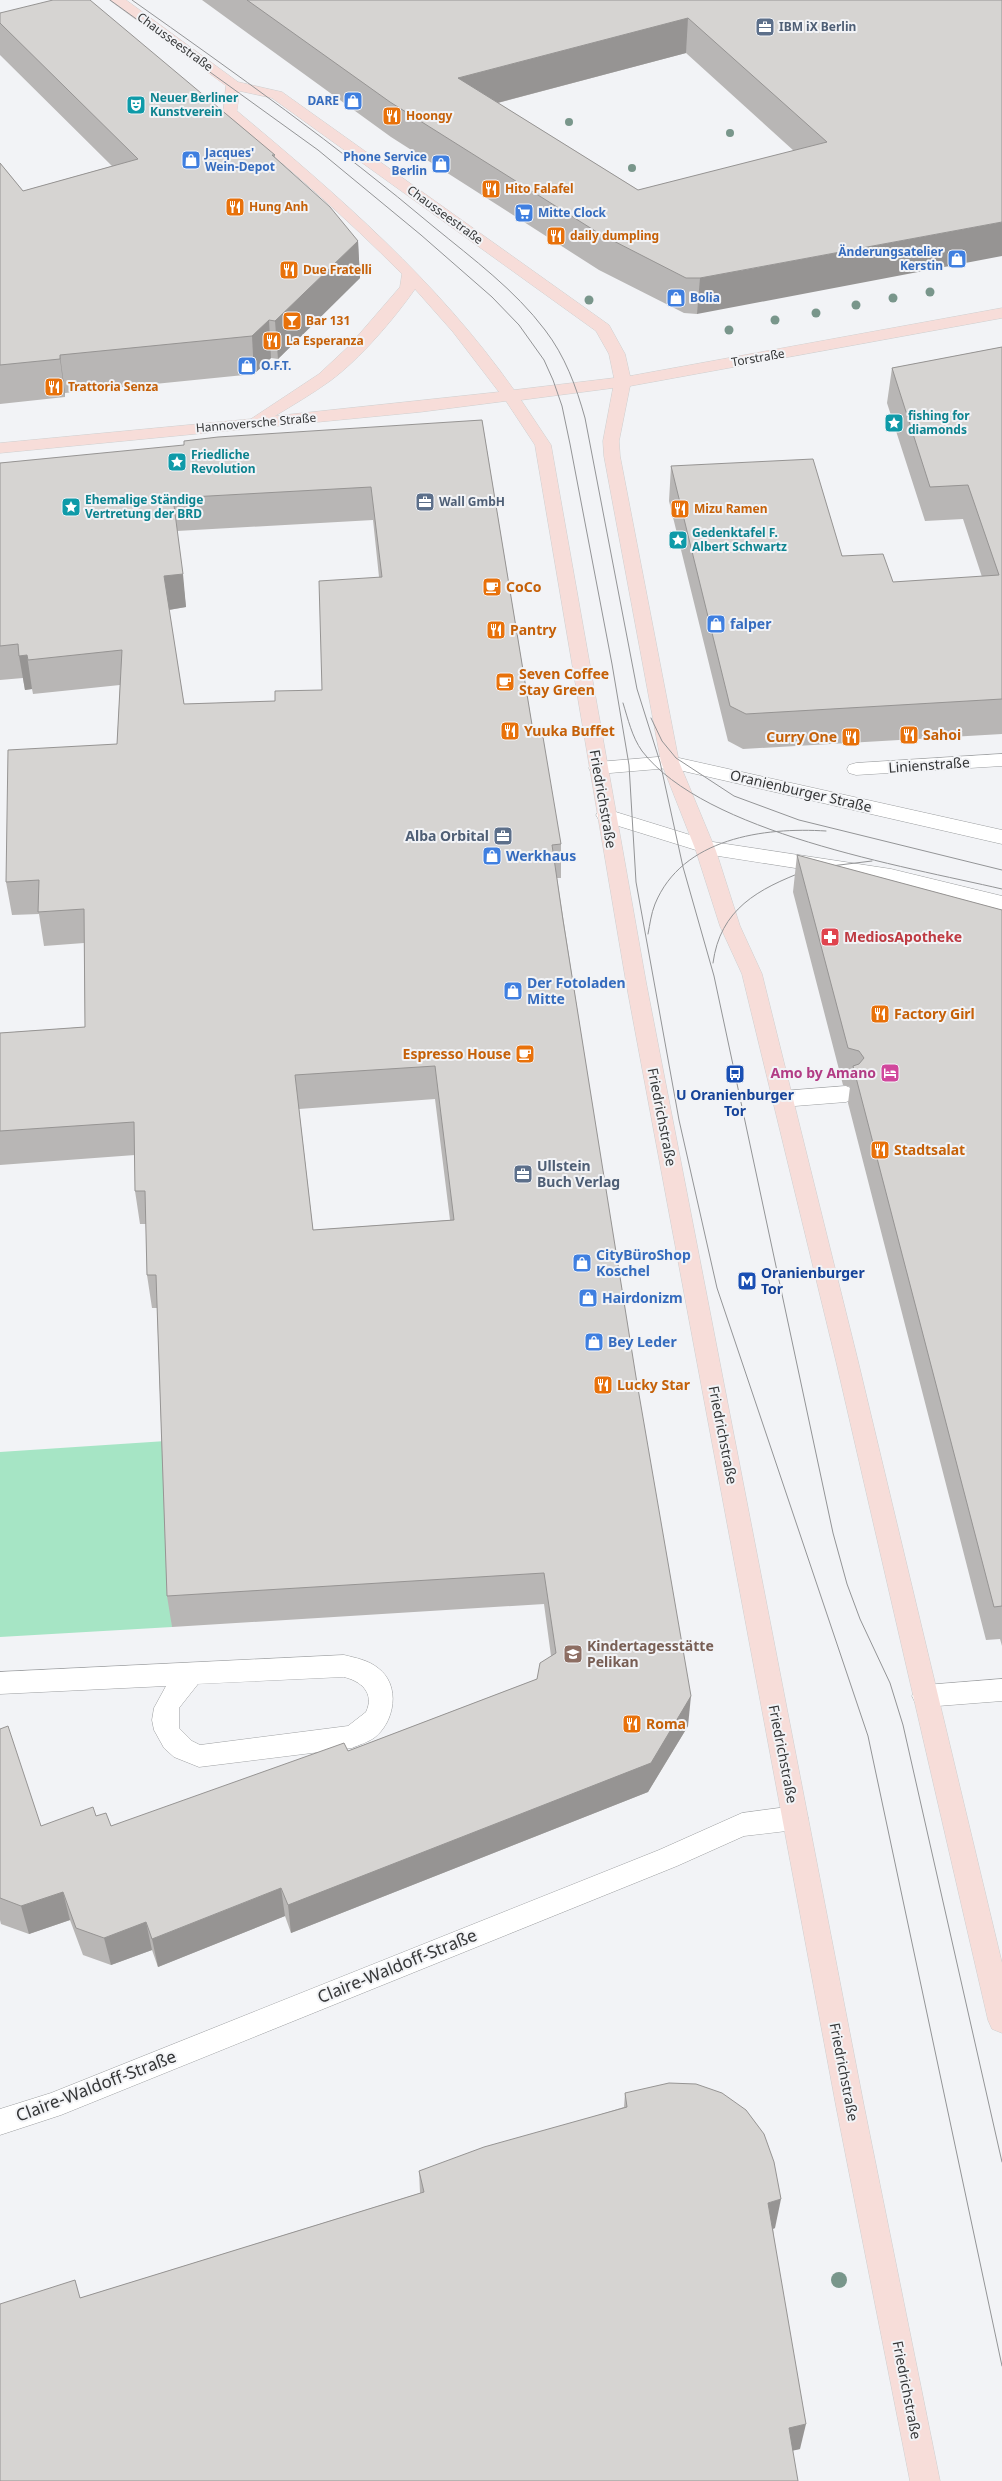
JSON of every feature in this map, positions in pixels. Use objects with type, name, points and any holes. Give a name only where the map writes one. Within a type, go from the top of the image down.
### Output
[{"type":"main road","name":"Chausseestraße","points":[[117,0],[233,85],[277,95],[602,328],[617,354],[623,382]]},
{"type":"main road","points":[[233,85],[230,112],[361,224],[471,344],[512,396]]},
{"type":"main road","points":[[255,423],[325,377],[355,349],[399,300],[408,287],[409,275]]},
{"type":"main road","name":"Torstraße","points":[[512,396],[623,382],[1002,313]]},
{"type":"main road","points":[[623,382],[616,408],[611,441],[612,456],[670,762],[704,846],[730,926],[752,974],[847,1361],[1002,2020]]},
{"type":"main road","name":"Hannoversche Straße","points":[[0,448],[512,396]]},
{"type":"main road","name":"Friedrichstraße","points":[[512,396],[543,445],[636,982],[795,1818],[925,2481]]},
{"type":"street","name":"Linienstraße","points":[[856,769],[1002,760]]},
{"type":"street","name":"Oranienburger Straße","points":[[598,768],[670,762],[1002,837]]},
{"type":"street","points":[[606,815],[704,846],[891,876],[1002,903]]},
{"type":"street","points":[[782,1099],[846,1094]]},
{"type":"street","points":[[0,1683],[192,1674],[354,1667],[373,1679],[382,1695],[381,1706],[371,1726],[362,1733],[352,1737],[199,1756],[182,1749],[170,1737],[165,1722],[166,1707],[171,1695],[192,1674]]},
{"type":"street","points":[[925,1696],[1002,1690]]},
{"type":"street","name":"Claire-Waldoff-Straße","points":[[0,2122],[51,2106],[661,1861],[742,1825],[795,1818]]},
{"type":"green space","points":[[166,1441],[172,1627],[0,1637],[0,1452]]},
{"type":"building","points":[[53,0],[90,0],[275,155],[272,155],[330,207],[358,241],[275,321],[269,320],[252,336],[60,355],[60,359],[0,365],[0,163],[23,191],[138,159],[0,23],[0,13]]},
{"type":"building","points":[[247,0],[1002,0],[1002,222],[700,278],[686,278],[600,234],[390,102]],"holes":[[[688,18],[827,142],[638,190],[458,78]]]},
{"type":"building","points":[[1002,347],[1002,699],[746,714],[730,706],[671,466],[813,459],[842,556],[883,554],[893,582],[999,575],[968,485],[930,487],[892,368]]},
{"type":"building","points":[[482,420],[534,737],[543,737],[561,844],[552,845],[563,920],[636,1377],[691,1696],[651,1763],[288,1905],[281,1888],[152,1939],[146,1922],[104,1938],[76,1928],[63,1892],[21,1906],[0,1898],[0,1729],[8,1726],[41,1826],[93,1807],[96,1816],[106,1813],[111,1826],[344,1743],[348,1751],[537,1679],[540,1663],[556,1653],[544,1573],[167,1596],[156,1275],[147,1275],[145,1191],[135,1191],[134,1122],[0,1131],[0,1033],[85,1027],[84,909],[38,912],[39,880],[6,882],[8,750],[117,744],[122,650],[28,660],[27,655],[19,656],[18,644],[0,646],[0,463],[184,445],[184,441],[218,437]],"holes":[[[371,487],[382,577],[319,581],[322,690],[275,691],[275,701],[184,704],[164,576],[183,574],[173,498]],[[435,1066],[454,1220],[313,1230],[295,1075]]]},
{"type":"building","points":[[797,855],[1002,910],[1002,1606],[994,1607],[853,1066],[859,1064],[864,1058],[859,1051],[848,1048]]},
{"type":"building","points":[[669,2083],[696,2084],[722,2093],[746,2110],[764,2134],[774,2162],[781,2199],[768,2203],[806,2424],[789,2428],[798,2481],[0,2481],[0,2304],[75,2280],[80,2298],[424,2192],[419,2171],[484,2147],[627,2107],[625,2093]]},
{"type":"tram line","points":[[110,0],[318,150],[421,235],[492,297],[519,325],[544,360],[553,380],[562,406],[570,444],[612,664],[629,765],[636,882],[679,1120],[717,1288],[868,1736],[1002,2366]]},
{"type":"tram line","points":[[132,0],[248,83],[398,197],[507,288],[533,315],[552,340],[574,383],[585,418],[637,689],[662,771]]},
{"type":"tram line","points":[[623,703],[633,734],[639,746],[662,771]]},
{"type":"tram line","points":[[651,718],[662,741],[676,758],[734,796],[799,820],[1002,870]]},
{"type":"tram line","points":[[662,771],[671,780],[711,804],[757,825],[776,831]]},
{"type":"tram line","points":[[662,771],[683,865]]},
{"type":"tram line","points":[[683,865],[705,851],[727,841],[776,831]]},
{"type":"tram line","points":[[776,831],[861,857],[1002,889]]},
{"type":"tram line","points":[[776,831],[826,831]]},
{"type":"tram line","points":[[823,867],[872,861]]},
{"type":"tram line","points":[[648,934],[655,904],[668,882],[683,865]]},
{"type":"tram line","points":[[683,865],[714,976],[833,1533],[847,1584],[860,1619],[890,1683],[903,1725],[1002,2162]]},
{"type":"tram line","points":[[713,963],[717,944],[724,928],[733,915],[757,894],[772,885],[805,871]]},
{"type":"place","name":"IBM iX Berlin","points":[[765,27]]},
{"type":"place","name":"DARE","points":[[353,101]]},
{"type":"place","name":"Neuer Berliner Kunstverein","points":[[136,105]]},
{"type":"place","name":"Hoongy","points":[[392,116]]},
{"type":"place","name":"Jacques' Wein-Depot","points":[[191,160]]},
{"type":"place","name":"Phone Service Berlin","points":[[441,164]]},
{"type":"place","name":"Hito Falafel","points":[[491,189]]},
{"type":"place","name":"Hung Anh","points":[[235,207]]},
{"type":"place","name":"Mitte Clock","points":[[524,213]]},
{"type":"place","name":"daily dumpling","points":[[556,236]]},
{"type":"place","name":"Änderungsatelier Kerstin","points":[[957,259]]},
{"type":"place","name":"Due Fratelli","points":[[289,270]]},
{"type":"place","name":"Bolia","points":[[676,298]]},
{"type":"place","name":"Bar 131","points":[[292,321]]},
{"type":"place","name":"La Esperanza","points":[[272,341]]},
{"type":"place","name":"O.F.T.","points":[[247,366]]},
{"type":"place","name":"Trattoria Senza","points":[[54,387]]},
{"type":"place","name":"fishing for diamonds","points":[[894,423]]},
{"type":"place","name":"Friedliche Revolution","points":[[177,462]]},
{"type":"place","name":"Wall GmbH","points":[[425,502]]},
{"type":"place","name":"Ehemalige Ständige Vertretung der BRD","points":[[71,507]]},
{"type":"place","name":"Mizu Ramen","points":[[680,509]]},
{"type":"place","name":"Gedenktafel F. Albert Schwartz","points":[[678,540]]},
{"type":"place","name":"CoCo","points":[[492,587]]},
{"type":"place","name":"falper","points":[[716,624]]},
{"type":"place","name":"Pantry","points":[[496,630]]},
{"type":"place","name":"Seven Coffee Stay Green","points":[[505,682]]},
{"type":"place","name":"Yuuka Buffet","points":[[510,731]]},
{"type":"place","name":"Sahoi","points":[[909,735]]},
{"type":"place","name":"Curry One","points":[[851,737]]},
{"type":"place","name":"Alba Orbital","points":[[503,836]]},
{"type":"place","name":"Werkhaus","points":[[492,856]]},
{"type":"place","name":"MediosApotheke","points":[[830,937]]},
{"type":"place","name":"Der Fotoladen Mitte","points":[[513,991]]},
{"type":"place","name":"Factory Girl","points":[[880,1014]]},
{"type":"place","name":"Espresso House","points":[[525,1054]]},
{"type":"place","name":"Amo by Amano","points":[[890,1073]]},
{"type":"place","name":"U Oranienburger Tor","points":[[735,1074]]},
{"type":"place","name":"Stadtsalat","points":[[880,1150]]},
{"type":"place","name":"Ullstein Buch Verlag","points":[[523,1174]]},
{"type":"place","name":"CityBüroShop Koschel","points":[[582,1263]]},
{"type":"place","name":"Oranienburger Tor","points":[[747,1281]]},
{"type":"place","name":"Hairdonizm","points":[[588,1298]]},
{"type":"place","name":"Bey Leder","points":[[594,1342]]},
{"type":"place","name":"Lucky Star","points":[[603,1385]]},
{"type":"place","name":"Kindertagesstätte Pelikan","points":[[573,1654]]},
{"type":"place","name":"Roma","points":[[632,1724]]}]
